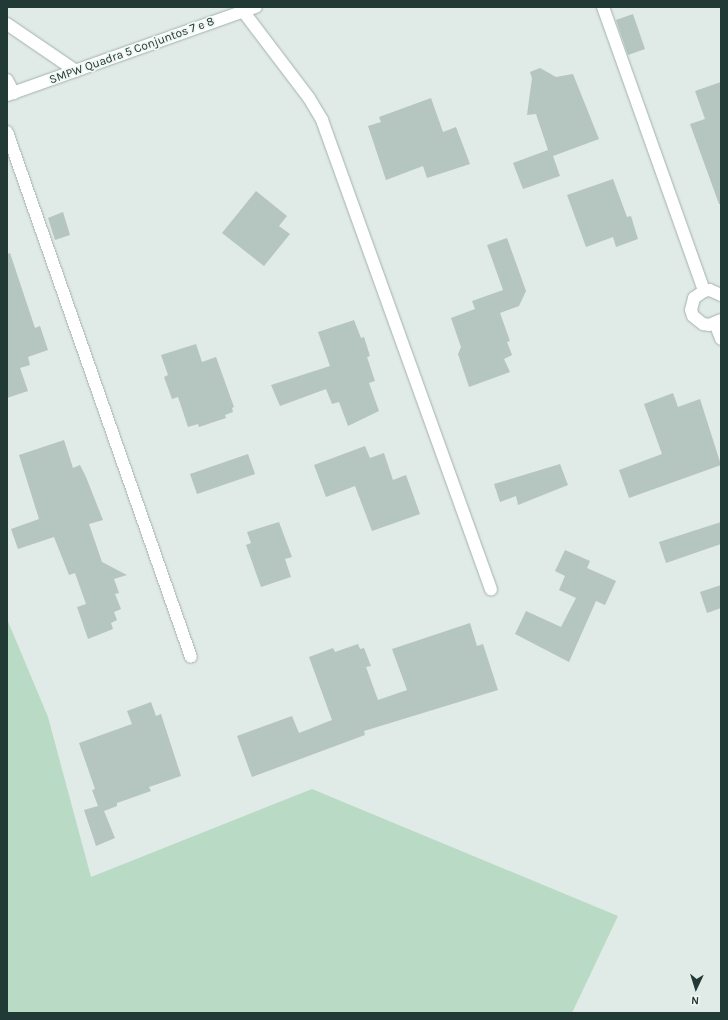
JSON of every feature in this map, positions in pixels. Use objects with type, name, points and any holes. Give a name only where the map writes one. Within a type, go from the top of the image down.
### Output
[{"type":"street","name":"SMPW Quadra 5 Conjuntos 7 e 8","points":[[11,94],[256,7]]},
{"type":"street","points":[[603,7],[704,291]]},
{"type":"street","points":[[244,11],[309,98],[322,120],[491,589]]},
{"type":"street","points":[[7,24],[76,71]]},
{"type":"street","points":[[7,80],[11,94]]},
{"type":"street","points":[[7,132],[190,657]]},
{"type":"street","points":[[721,296],[710,290],[704,291],[694,298],[691,310],[693,316],[703,324],[718,322],[721,339]]},
{"type":"green space","points":[[7,619],[48,717],[91,877],[312,789],[618,916],[572,1013],[7,1013]]},
{"type":"building","points":[[633,14],[645,49],[628,55],[616,20]]},
{"type":"building","points":[[540,68],[556,77],[573,74],[599,139],[553,156],[560,176],[523,189],[513,163],[548,150],[536,114],[527,115],[532,78],[530,72]]},
{"type":"building","points":[[721,82],[721,204],[719,204],[690,124],[705,119],[695,91]]},
{"type":"building","points":[[431,98],[443,132],[456,127],[470,164],[427,178],[423,166],[386,180],[368,126],[381,122],[379,117]]},
{"type":"building","points":[[613,179],[627,217],[631,216],[638,239],[616,247],[613,237],[586,247],[567,195]]},
{"type":"building","points":[[256,191],[287,216],[279,226],[290,234],[264,266],[222,233]]},
{"type":"building","points":[[63,212],[70,235],[55,240],[48,218]]},
{"type":"building","points":[[507,238],[526,291],[519,306],[500,313],[510,341],[507,342],[512,355],[504,359],[510,372],[469,387],[458,354],[461,347],[451,318],[475,309],[472,301],[503,290],[487,245]]},
{"type":"building","points":[[10,253],[35,328],[40,326],[48,350],[28,357],[30,365],[20,368],[28,391],[7,398],[7,254]]},
{"type":"building","points":[[354,320],[361,338],[364,337],[370,356],[367,357],[375,381],[369,383],[379,411],[348,426],[339,402],[332,404],[326,389],[280,406],[271,385],[330,366],[318,332]]},
{"type":"building","points":[[196,344],[202,362],[216,357],[234,407],[232,408],[233,412],[225,415],[226,418],[199,427],[198,424],[188,427],[178,397],[172,399],[164,377],[168,375],[161,355]]},
{"type":"building","points":[[673,393],[678,407],[700,399],[721,465],[629,498],[619,470],[662,454],[644,404]]},
{"type":"building","points":[[64,440],[73,468],[80,465],[103,520],[89,524],[102,562],[127,575],[114,579],[119,593],[115,594],[121,609],[114,612],[117,620],[111,623],[113,629],[88,639],[77,607],[86,604],[75,573],[69,575],[54,537],[18,549],[11,529],[39,519],[19,455]]},
{"type":"building","points":[[365,446],[370,458],[384,453],[393,480],[406,475],[420,514],[372,531],[355,486],[326,497],[314,465]]},
{"type":"building","points":[[248,454],[255,474],[197,494],[190,474]]},
{"type":"building","points":[[560,464],[568,485],[518,505],[516,496],[500,502],[494,484]]},
{"type":"building","points":[[279,522],[292,557],[285,559],[291,577],[261,587],[246,545],[251,543],[247,532]]},
{"type":"building","points":[[721,522],[721,544],[666,563],[659,542]]},
{"type":"building","points":[[565,550],[590,561],[587,568],[616,581],[605,605],[596,601],[569,662],[515,634],[526,611],[561,627],[576,598],[559,590],[565,576],[555,571]]},
{"type":"building","points":[[721,585],[721,608],[707,613],[700,592]]},
{"type":"building","points":[[470,623],[477,646],[483,644],[498,690],[364,731],[365,735],[252,777],[237,736],[292,716],[299,733],[332,720],[309,657],[333,648],[335,652],[358,644],[360,649],[364,648],[371,666],[366,667],[378,700],[407,690],[392,649]]},
{"type":"building","points":[[151,702],[156,716],[161,714],[181,776],[149,787],[151,791],[117,803],[117,806],[104,811],[115,838],[96,846],[84,810],[98,806],[92,790],[95,789],[79,743],[132,724],[127,711]]}]
